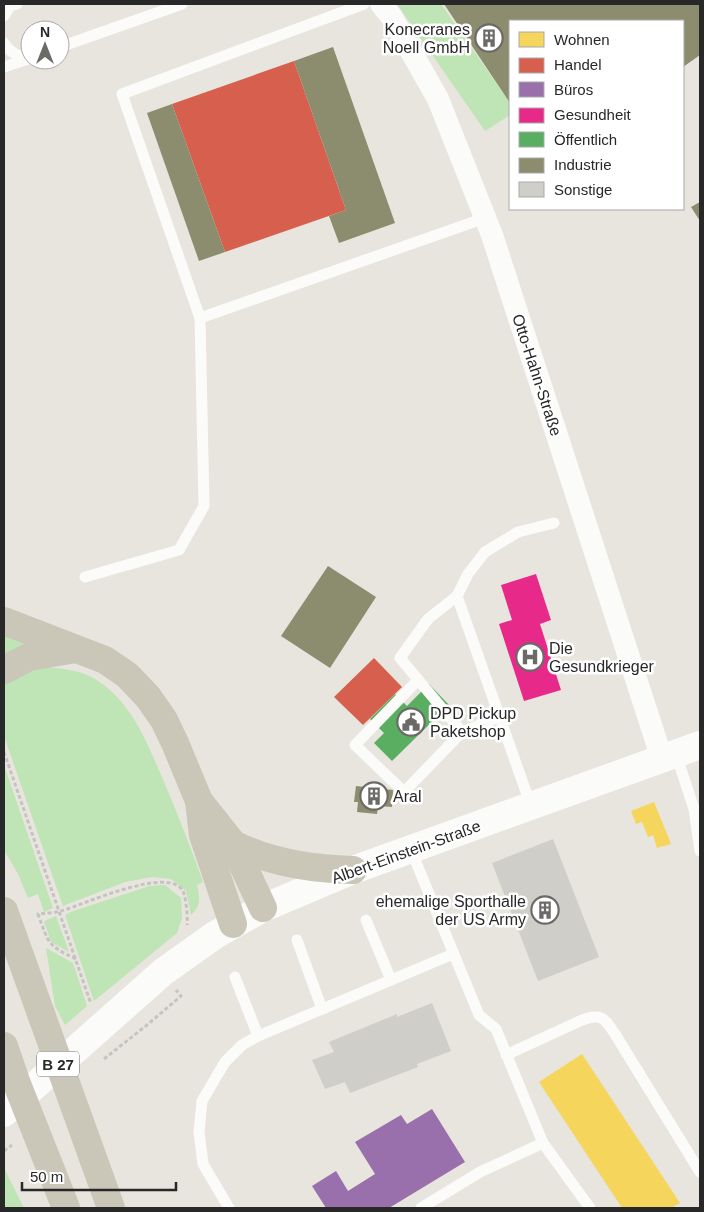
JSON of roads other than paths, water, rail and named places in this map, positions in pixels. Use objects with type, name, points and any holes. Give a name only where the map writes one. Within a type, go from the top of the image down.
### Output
[{"type":"highway","points":[[4,621],[105,660],[128,675],[148,697],[176,742],[199,801],[203,836],[233,924]]},
{"type":"highway","points":[[4,670],[29,657],[78,649]]},
{"type":"highway","points":[[199,801],[233,844],[263,908]]},
{"type":"highway","points":[[233,844],[258,855],[299,866],[353,870]]},
{"type":"highway","name":"B 27","points":[[4,911],[111,1208]]},
{"type":"highway","name":"B 27","points":[[4,1046],[66,1208]]},
{"type":"street","name":"Otto-Hahn-Straße","points":[[381,4],[391,16],[438,99],[485,218],[680,753]]},
{"type":"street","name":"Albert-Einstein-Straße","points":[[4,1113],[132,998],[188,952],[263,908],[353,870],[680,753]]},
{"type":"lane","points":[[4,16],[10,6],[17,4]]},
{"type":"lane","points":[[70,43],[182,4]]},
{"type":"lane","points":[[85,578],[179,550],[204,506],[200,318],[122,94],[364,4]]},
{"type":"lane","points":[[4,44],[7,49],[20,56]]},
{"type":"lane","points":[[4,67],[20,61]]},
{"type":"lane","points":[[200,318],[485,218]]},
{"type":"lane","points":[[462,732],[400,658],[428,619],[457,596],[468,574],[485,552],[518,532],[554,523]]},
{"type":"lane","points":[[457,596],[531,806]]},
{"type":"lane","points":[[418,680],[355,745],[404,792],[462,732],[499,717]]},
{"type":"lane","points":[[680,753],[694,809],[700,851]]},
{"type":"lane","points":[[411,850],[479,1015],[496,1029],[543,1143],[590,1208]]},
{"type":"lane","points":[[366,920],[391,980]]},
{"type":"lane","points":[[297,940],[322,1009]]},
{"type":"lane","points":[[229,1208],[203,1164],[199,1132],[202,1101],[224,1062],[242,1045],[258,1036],[453,954]]},
{"type":"lane","points":[[235,977],[258,1036]]},
{"type":"lane","points":[[506,1055],[582,1020],[601,1017],[615,1034],[700,1172]]},
{"type":"lane","points":[[420,1208],[480,1172],[543,1143]]},
{"type":"place","name":"Konecranes Noell GmbH","points":[[489,38]]},
{"type":"place","name":"Die Gesundkrieger","points":[[530,657]]},
{"type":"place","name":"DPD Pickup Paketshop","points":[[411,722]]},
{"type":"place","name":"Aral","points":[[374,796]]},
{"type":"place","name":"ehemalige Sporthalle der US Army","points":[[545,910]]}]
